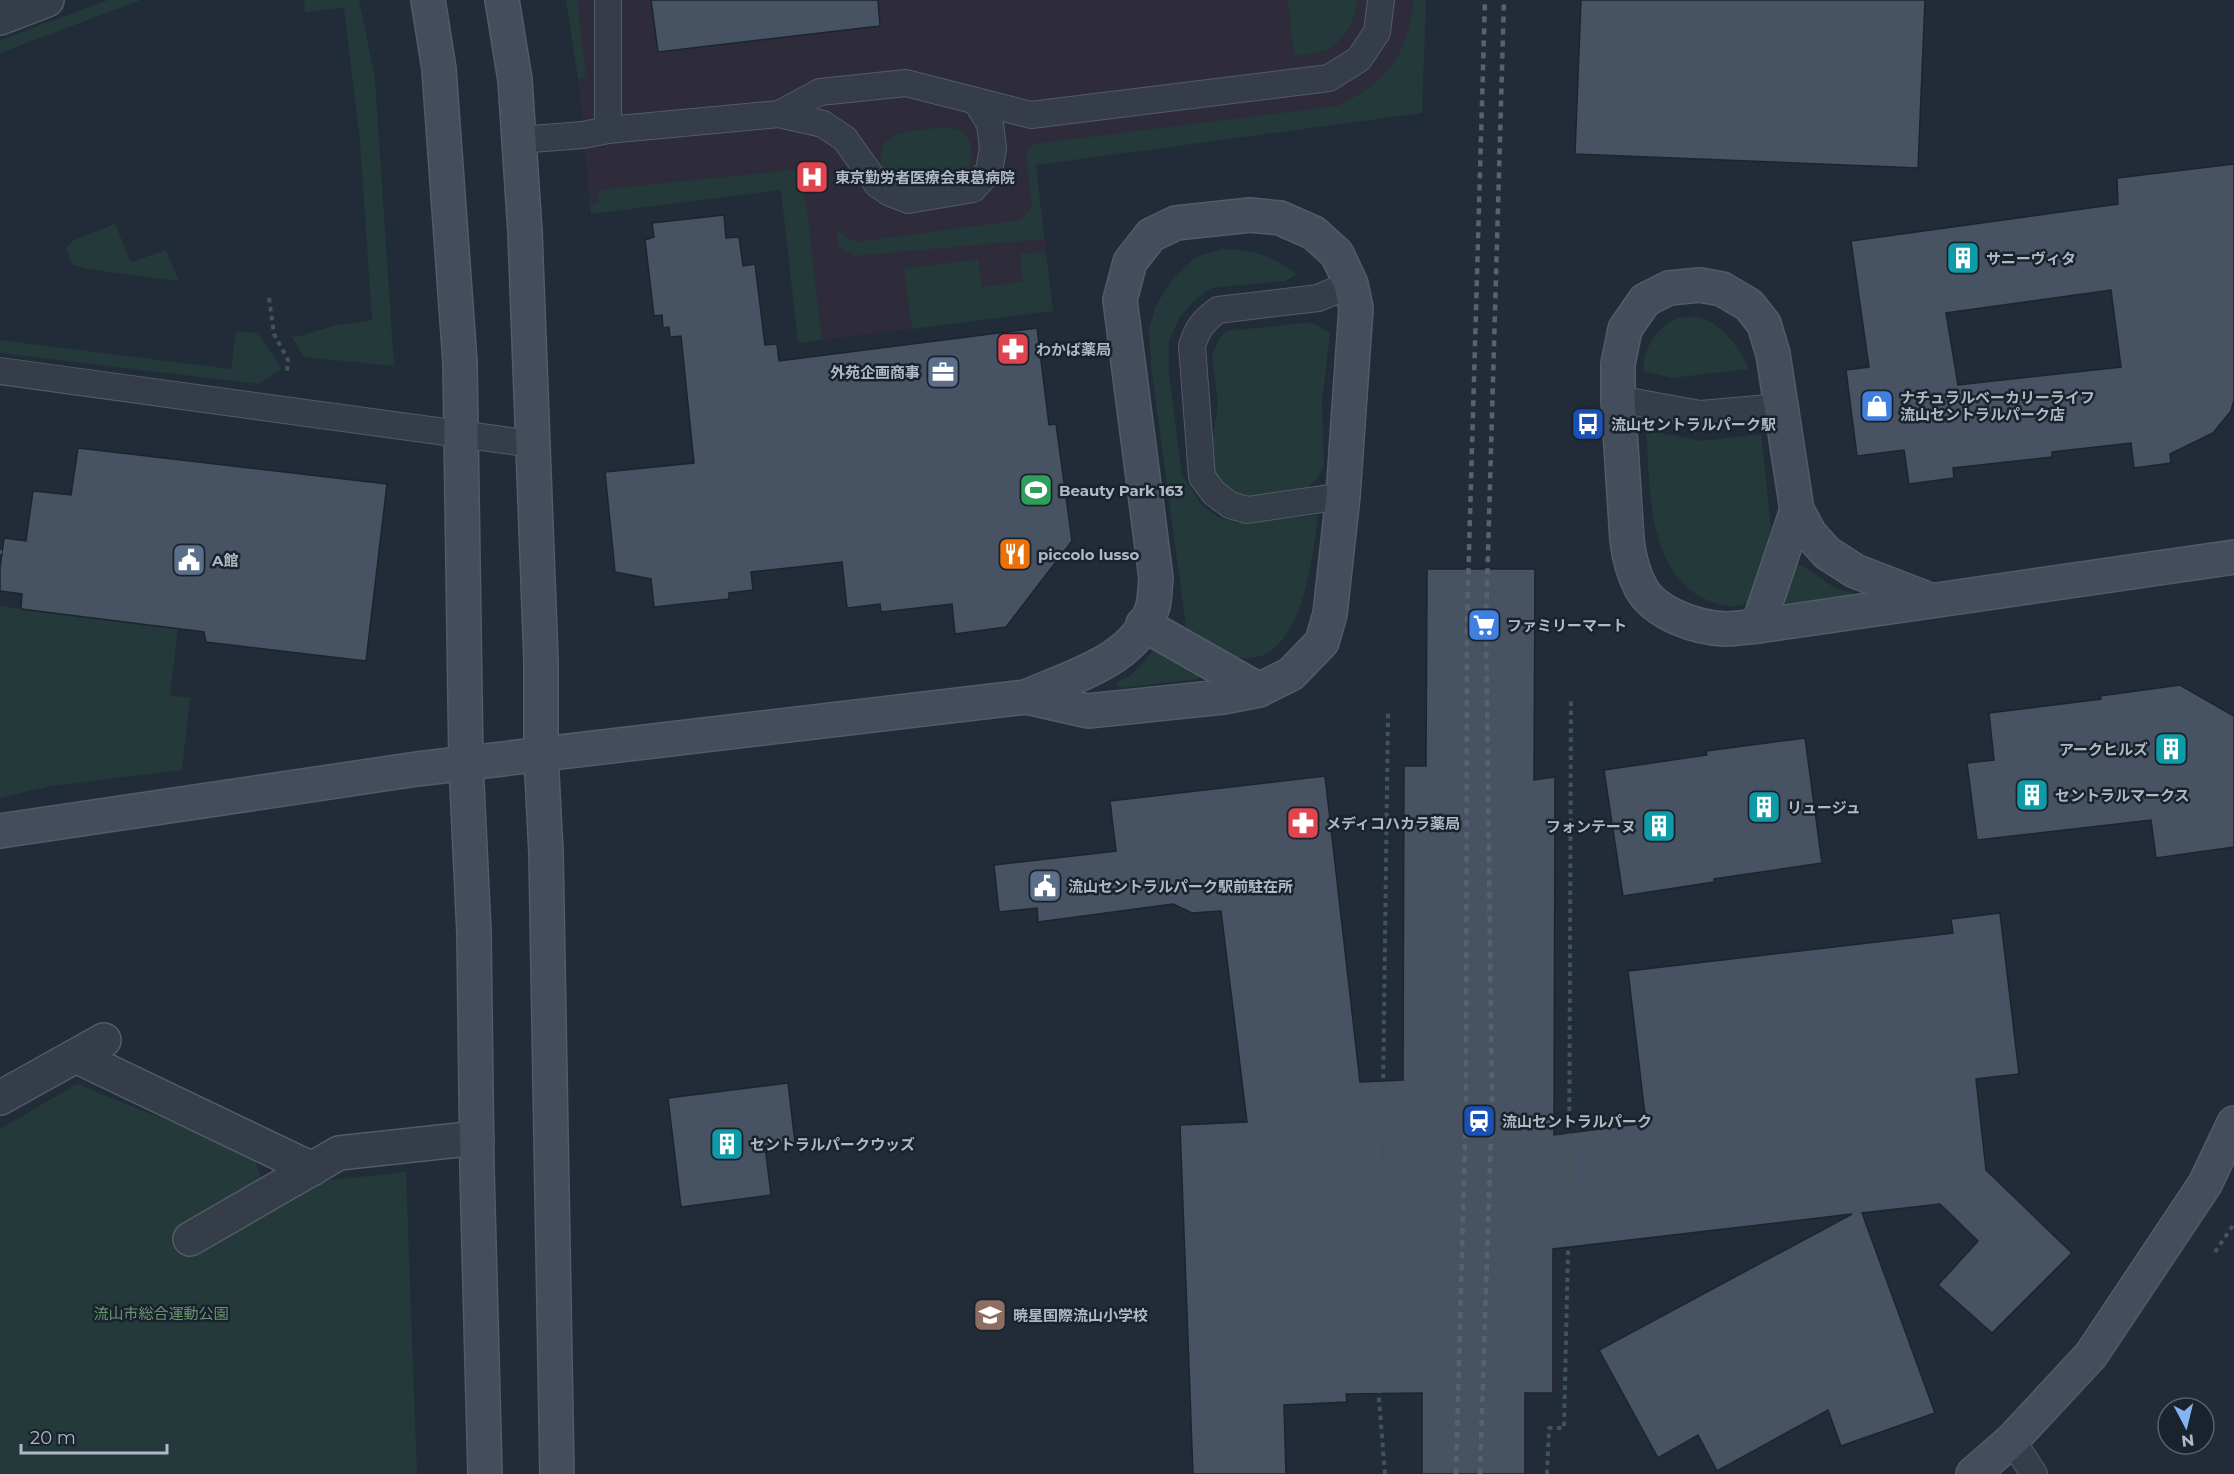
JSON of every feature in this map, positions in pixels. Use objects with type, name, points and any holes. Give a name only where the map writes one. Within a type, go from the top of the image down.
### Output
[{"type":"street","points":[[0,18],[47,0]]},
{"type":"street","points":[[428,0],[441,92],[460,362],[466,764],[474,933],[485,1474]]},
{"type":"street","points":[[502,0],[515,80],[525,232],[533,444],[546,865],[557,1474]]},
{"type":"street","points":[[0,831],[405,771],[1026,697],[1118,655],[1137,637],[1153,606],[1156,578],[1120,300],[1130,262],[1151,235],[1176,223],[1250,215],[1280,218],[1314,232],[1337,254],[1350,284],[1356,308],[1343,496],[1330,614],[1322,642],[1291,674],[1259,690],[1223,697],[1088,711],[1026,697]]},
{"type":"street","points":[[1930,600],[1855,571],[1827,554],[1810,534],[1797,510],[1773,354],[1764,324],[1749,305],[1722,289],[1700,285],[1669,288],[1645,300],[1626,329],[1618,364],[1618,399],[1630,561],[1642,590],[1654,603],[1674,617],[1725,629],[1758,626],[2234,557]]},
{"type":"street","points":[[1758,626],[1797,510]]},
{"type":"street","points":[[1143,624],[1259,690]]},
{"type":"street","points":[[0,1098],[104,1040]]},
{"type":"street","points":[[76,1056],[312,1168]]},
{"type":"street","points":[[1973,1474],[2012,1440],[2091,1354],[2205,1184],[2234,1123]]},
{"type":"street","points":[[190,1239],[339,1153],[477,1138]]},
{"type":"lane","points":[[608,0],[608,130]]},
{"type":"lane","points":[[779,114],[820,92],[906,83],[1030,115],[1329,78],[1359,59],[1377,32],[1381,0]]},
{"type":"lane","points":[[519,140],[779,114],[823,124],[845,139],[877,184],[890,193],[908,200],[973,189],[989,171],[993,148],[990,124],[976,101]]},
{"type":"lane","points":[[1343,496],[1247,510],[1230,505],[1214,493],[1202,477],[1192,346],[1197,330],[1206,318],[1218,310],[1318,298],[1350,284]]},
{"type":"lane","points":[[0,371],[533,444]]},
{"type":"lane","points":[[1618,399],[1700,414],[1782,407]]},
{"type":"lane","points":[[2012,1440],[2034,1474]]},
{"type":"path","points":[[269,298],[274,334],[288,360],[283,410]]},
{"type":"path","points":[[1547,1474],[1549,1428],[1564,1428],[1569,1194],[1571,699]]},
{"type":"path","points":[[1385,1474],[1379,1399],[1388,712]]},
{"type":"shaded area","name":"東京勤労者医療会東葛病院","points":[[566,0],[1426,0],[1422,113],[1036,165],[1053,311],[798,343],[781,190],[591,214],[578,79]]},
{"type":"green space","points":[[108,0],[141,0],[0,53],[0,40]]},
{"type":"green space","points":[[304,0],[359,0],[375,79],[394,366],[304,357],[291,336],[296,337],[337,325],[372,320],[360,142],[344,8],[305,12]]},
{"type":"green space","points":[[566,0],[577,0],[586,76],[578,79]]},
{"type":"green space","points":[[1288,0],[1357,0],[1352,21],[1334,46],[1324,51],[1294,56]]},
{"type":"green space","points":[[1413,0],[1426,0],[1422,113],[1036,165],[1044,239],[854,256],[838,246],[837,231],[855,242],[1021,220],[1032,206],[1026,153],[1034,144],[1337,106],[1368,88],[1392,65],[1407,36]]},
{"type":"green space","points":[[949,127],[964,132],[971,144],[972,161],[967,170],[958,177],[897,185],[887,180],[882,163],[882,150],[887,141],[907,132]]},
{"type":"green space","points":[[802,169],[822,340],[798,343],[781,190],[591,214],[590,205],[599,204],[598,190]]},
{"type":"green space","points":[[115,224],[131,262],[166,250],[179,281],[86,269],[72,264],[66,248],[73,240]]},
{"type":"green space","points":[[1223,249],[1263,255],[1297,274],[1286,281],[1212,288],[1193,301],[1179,319],[1169,341],[1169,374],[1182,475],[1201,504],[1218,517],[1238,523],[1318,515],[1312,557],[1300,607],[1290,629],[1276,646],[1259,656],[1238,657],[1186,627],[1151,366],[1149,330],[1156,305],[1174,277],[1196,257]]},
{"type":"green space","points":[[1046,252],[1053,311],[912,329],[904,269],[978,259],[982,287],[1023,282],[1020,254]]},
{"type":"green space","points":[[1698,317],[1717,326],[1736,346],[1749,369],[1672,378],[1643,371],[1648,347],[1652,340],[1669,322],[1677,318]]},
{"type":"green space","points":[[1311,322],[1330,333],[1322,402],[1324,466],[1317,479],[1302,491],[1253,497],[1236,495],[1215,473],[1211,450],[1218,404],[1212,354],[1220,337],[1227,331]]},
{"type":"green space","points":[[236,331],[258,333],[282,369],[259,384],[0,353],[0,340],[231,369]]},
{"type":"green space","points":[[1646,430],[1702,441],[1761,434],[1771,526],[1753,601],[1734,606],[1711,602],[1686,586],[1671,569],[1661,548],[1655,525]]},
{"type":"green space","points":[[1793,564],[1801,565],[1835,588],[1856,594],[1856,597],[1793,606],[1786,604],[1784,593]]},
{"type":"green space","points":[[0,606],[178,629],[170,695],[190,698],[182,770],[51,786],[0,798]]},
{"type":"green space","points":[[1157,647],[1199,671],[1198,679],[1121,688],[1117,684],[1118,681],[1130,676]]},
{"type":"green space","name":"流山市総合運動公園","points":[[77,1084],[253,1155],[264,1187],[406,1172],[417,1474],[0,1474],[0,1129]]},
{"type":"building","points":[[651,0],[878,0],[880,26],[658,52]]},
{"type":"building","points":[[1581,0],[1925,0],[1918,168],[1575,154]]},
{"type":"building","points":[[2234,164],[2234,400],[2231,411],[2213,433],[2170,454],[2171,463],[2134,468],[2131,443],[2052,452],[2052,457],[1953,468],[1954,478],[1909,484],[1904,450],[1857,456],[1846,370],[1869,367],[1851,241],[2118,204],[2117,178]],"holes":[[[2111,290],[2121,367],[1958,385],[1946,313]]]},
{"type":"building","points":[[724,215],[726,238],[739,237],[743,266],[755,264],[765,345],[777,344],[779,361],[1037,328],[1049,425],[1056,424],[1072,541],[1006,627],[955,634],[952,604],[881,612],[880,604],[847,608],[842,562],[751,572],[753,590],[729,593],[729,599],[654,607],[651,579],[615,572],[605,472],[694,463],[681,336],[670,337],[669,327],[663,328],[662,315],[654,316],[645,240],[654,237],[652,223]]},
{"type":"building","name":"A館","points":[[78,448],[387,484],[366,661],[206,642],[204,632],[21,609],[22,594],[0,591],[4,538],[26,541],[33,491],[71,495]]},
{"type":"building","points":[[1427,569],[1535,569],[1534,780],[1555,777],[1554,1135],[1646,1123],[1628,971],[1953,933],[1951,919],[2000,913],[2019,1074],[1976,1079],[1986,1170],[2072,1253],[1992,1333],[1938,1285],[1978,1241],[1940,1204],[1862,1213],[1935,1413],[1841,1446],[1828,1410],[1717,1471],[1698,1435],[1658,1458],[1599,1350],[1852,1214],[1553,1249],[1553,1393],[1525,1393],[1525,1474],[1422,1474],[1422,1393],[1346,1394],[1347,1402],[1284,1405],[1286,1474],[1193,1474],[1180,1125],[1247,1122],[1221,911],[1192,913],[1173,904],[1038,922],[1037,908],[999,912],[994,865],[1116,851],[1110,801],[1325,776],[1360,1082],[1403,1080],[1404,766],[1426,766]]},
{"type":"building","points":[[2180,685],[2234,716],[2234,847],[2156,858],[2151,820],[1977,840],[1967,763],[1994,760],[1989,713],[2101,699],[2100,696]]},
{"type":"building","points":[[1805,738],[1822,863],[1714,879],[1714,882],[1623,896],[1604,770],[1707,755],[1706,751]]},
{"type":"building","name":"セントラルパークウッズ","points":[[788,1083],[795,1143],[765,1146],[771,1195],[681,1207],[668,1098]]},
{"type":"railway","points":[[1456,1474],[1466,1104],[1467,620],[1485,0]]},
{"type":"railway","points":[[1480,1474],[1492,1105],[1486,622],[1504,0]]},
{"type":"place","name":"東京勤労者医療会東葛病院","points":[[812,177]]},
{"type":"place","name":"サニーヴィタ","points":[[1963,258]]},
{"type":"place","name":"わかば薬局","points":[[1013,349]]},
{"type":"place","name":"外苑企画商事","points":[[943,372]]},
{"type":"place","name":"ナチュラルベーカリーライフ 流山セントラルパーク店","points":[[1877,406]]},
{"type":"place","name":"流山セントラルパーク駅","points":[[1588,424]]},
{"type":"place","name":"Beauty Park 163","points":[[1036,490]]},
{"type":"place","name":"piccolo lusso","points":[[1015,554]]},
{"type":"place","name":"A館","points":[[189,560]]},
{"type":"place","name":"ファミリーマート","points":[[1484,625]]},
{"type":"place","name":"アークヒルズ","points":[[2171,749]]},
{"type":"place","name":"セントラルマークス","points":[[2032,795]]},
{"type":"place","name":"リュージュ","points":[[1764,807]]},
{"type":"place","name":"メディコハカラ薬局","points":[[1303,823]]},
{"type":"place","name":"フォンテーヌ","points":[[1659,826]]},
{"type":"place","name":"流山セントラルパーク駅前駐在所","points":[[1045,886]]},
{"type":"place","name":"流山セントラルパーク","points":[[1479,1121]]},
{"type":"place","name":"セントラルパークウッズ","points":[[727,1144]]},
{"type":"place","name":"暁星国際流山小学校","points":[[990,1315]]}]
